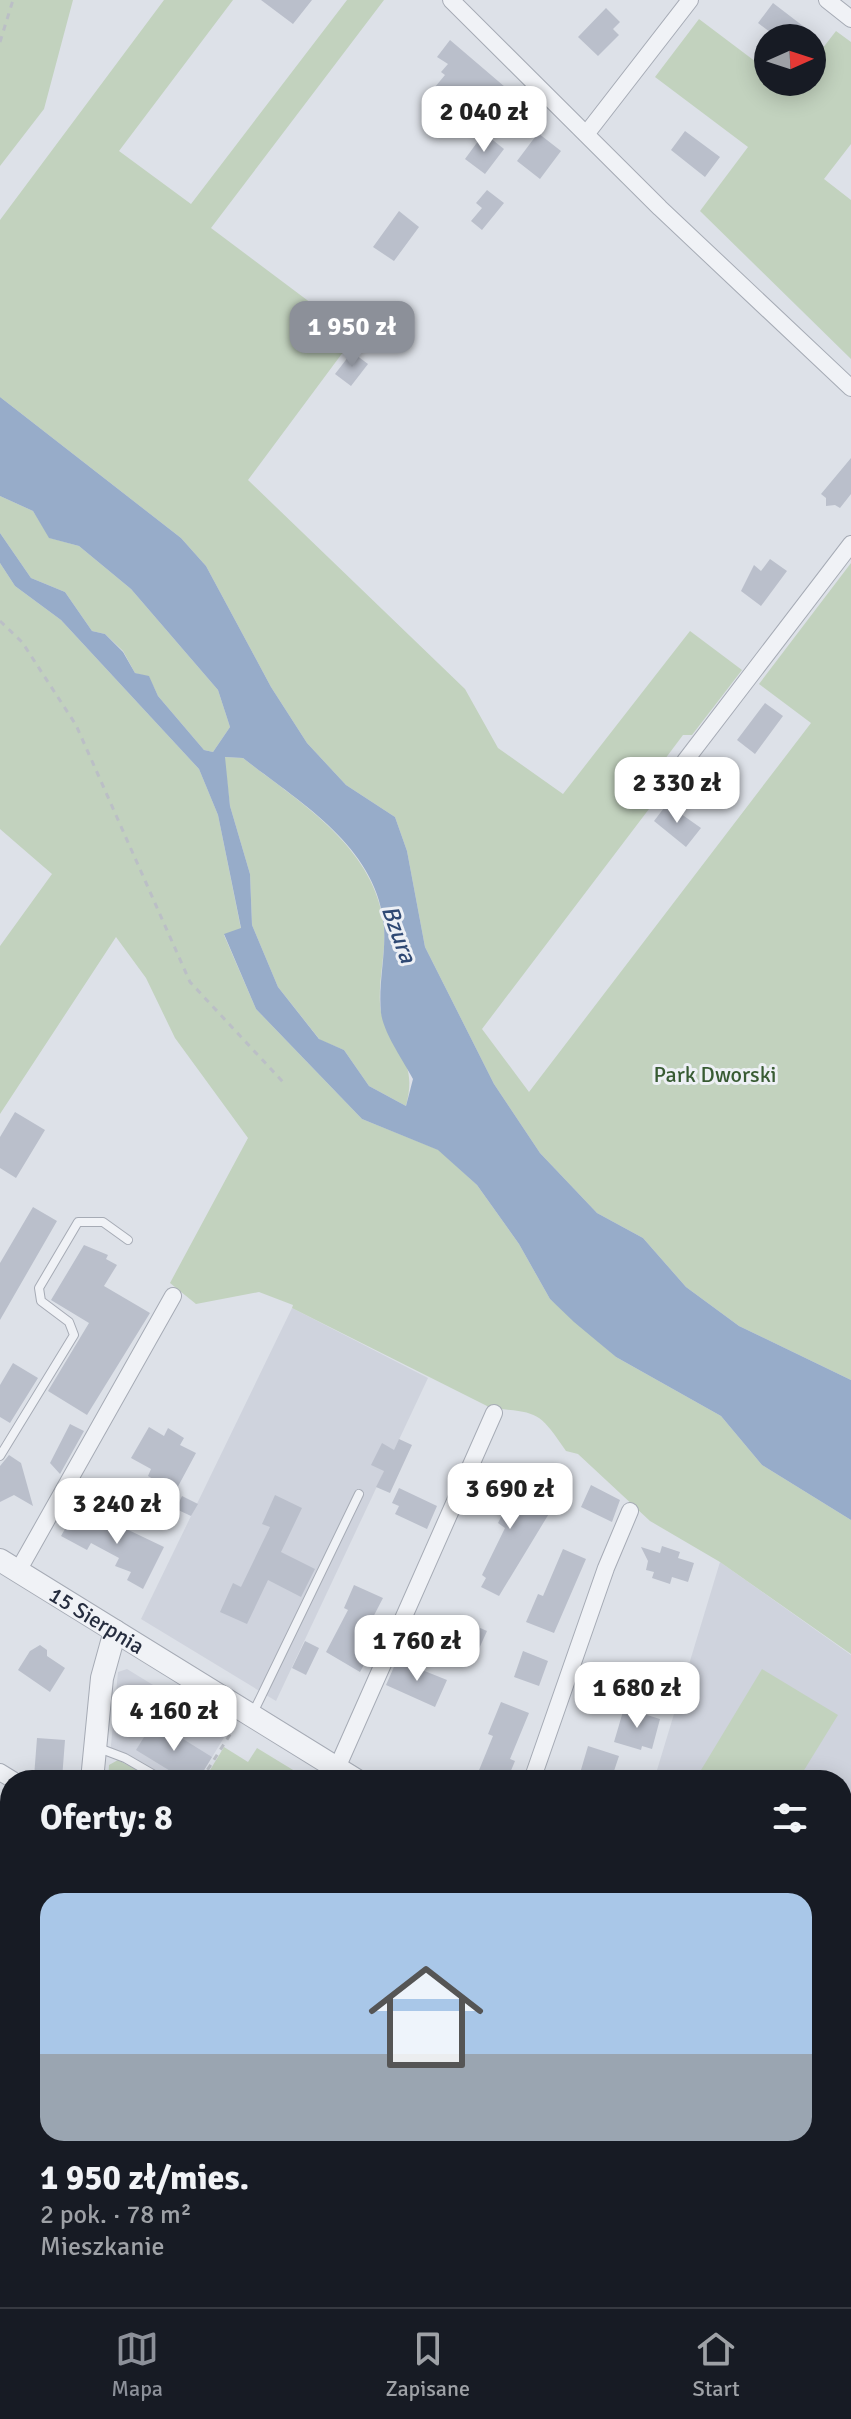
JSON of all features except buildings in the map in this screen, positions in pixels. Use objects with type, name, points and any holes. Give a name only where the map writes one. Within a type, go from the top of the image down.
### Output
[{"type":"street","points":[[451,0],[660,208],[851,388]]},
{"type":"street","points":[[587,133],[690,0]]},
{"type":"street","points":[[827,0],[851,19]]},
{"type":"street","points":[[685,761],[851,544]]},
{"type":"street","points":[[9,1565],[173,1296]]},
{"type":"street","points":[[349,1770],[494,1413]]},
{"type":"street","points":[[535,1770],[606,1568],[630,1511]]},
{"type":"street","name":"15 Sierpnia","points":[[9,1565],[340,1770]]},
{"type":"street","points":[[93,1770],[102,1678],[115,1631]]},
{"type":"lane","points":[[0,1456],[74,1335],[69,1322],[41,1301],[39,1288],[78,1222],[103,1222],[128,1240]]},
{"type":"lane","points":[[251,1716],[359,1494]]},
{"type":"lane","points":[[95,1747],[146,1770]]},
{"type":"path","points":[[0,42],[13,0]]},
{"type":"path","points":[[0,621],[22,642],[76,725],[190,982],[283,1082]]},
{"type":"path","points":[[207,1770],[233,1730]]},
{"type":"path","points":[[213,1746],[220,1750]]},
{"type":"shaded area","points":[[292,1308],[428,1378],[276,1701],[141,1619]]},
{"type":"shaded area","points":[[720,1562],[851,1655],[851,1770],[657,1770]]},
{"type":"shaded area","points":[[127,1669],[228,1731],[204,1770],[136,1770],[110,1755],[118,1672]]},
{"type":"green space","points":[[0,0],[73,0],[44,109],[0,166]]},
{"type":"green space","name":"Park Dworski","points":[[164,0],[233,0],[119,151],[191,204],[347,0],[384,0],[211,228],[355,336],[248,480],[465,689],[498,748],[563,794],[690,631],[742,670],[692,735],[683,735],[662,763],[671,780],[482,1029],[529,1092],[811,723],[759,684],[851,563],[851,1380],[739,1326],[686,1287],[643,1238],[597,1213],[540,1153],[494,1084],[425,947],[407,851],[395,817],[346,785],[307,743],[271,687],[206,566],[181,538],[0,397],[0,220]]},
{"type":"green space","points":[[699,19],[754,60],[754,96],[826,96],[826,44],[836,31],[851,42],[851,144],[824,179],[851,200],[851,359],[700,211],[748,147],[655,77]]},
{"type":"green space","points":[[0,496],[33,511],[50,538],[79,546],[131,589],[218,690],[230,727],[213,752],[204,750],[158,696],[149,677],[135,673],[123,651],[105,634],[92,631],[65,592],[31,578],[0,533]]},
{"type":"green space","points":[[0,563],[15,586],[61,620],[199,769],[218,815],[241,929],[224,935],[256,1009],[362,1119],[439,1150],[477,1185],[519,1244],[550,1299],[616,1357],[721,1416],[762,1465],[851,1520],[851,1654],[720,1562],[650,1521],[578,1454],[566,1451],[536,1416],[491,1408],[292,1308],[293,1305],[259,1292],[196,1304],[170,1283],[248,1138],[175,1038],[146,978],[116,937],[0,1114],[0,946],[52,874],[0,829]]},
{"type":"green space","points":[[224,757],[243,758],[310,810],[350,849],[366,872],[384,925],[380,1006],[387,1030],[407,1068],[409,1090],[406,1106],[369,1086],[344,1050],[320,1040],[278,987],[252,925],[250,874],[230,806]]},
{"type":"green space","points":[[762,1669],[838,1715],[804,1770],[701,1770]]},
{"type":"green space","points":[[224,1747],[248,1762],[257,1748],[293,1770],[210,1770]]},
{"type":"green space","points":[[118,1760],[135,1770],[109,1770],[109,1765]]},
{"type":"water","name":"Bzura","points":[[0,397],[181,538],[206,566],[271,687],[307,743],[346,785],[395,817],[407,851],[425,947],[494,1084],[540,1153],[597,1213],[643,1238],[686,1287],[739,1326],[851,1380],[851,1520],[762,1465],[721,1416],[616,1357],[574,1322],[550,1299],[519,1244],[477,1185],[438,1150],[362,1119],[256,1009],[224,934],[241,928],[218,815],[199,769],[61,620],[15,586],[0,563],[0,533],[31,578],[65,592],[92,631],[105,634],[123,652],[135,673],[149,676],[158,696],[204,750],[213,752],[230,727],[218,690],[131,589],[79,546],[49,538],[33,511],[0,496]],"holes":[[[225,757],[243,758],[332,829],[352,850],[367,873],[379,899],[384,927],[381,1013],[390,1038],[413,1079],[406,1106],[369,1086],[344,1050],[319,1039],[278,987],[252,925],[250,874],[230,806]]]}]
